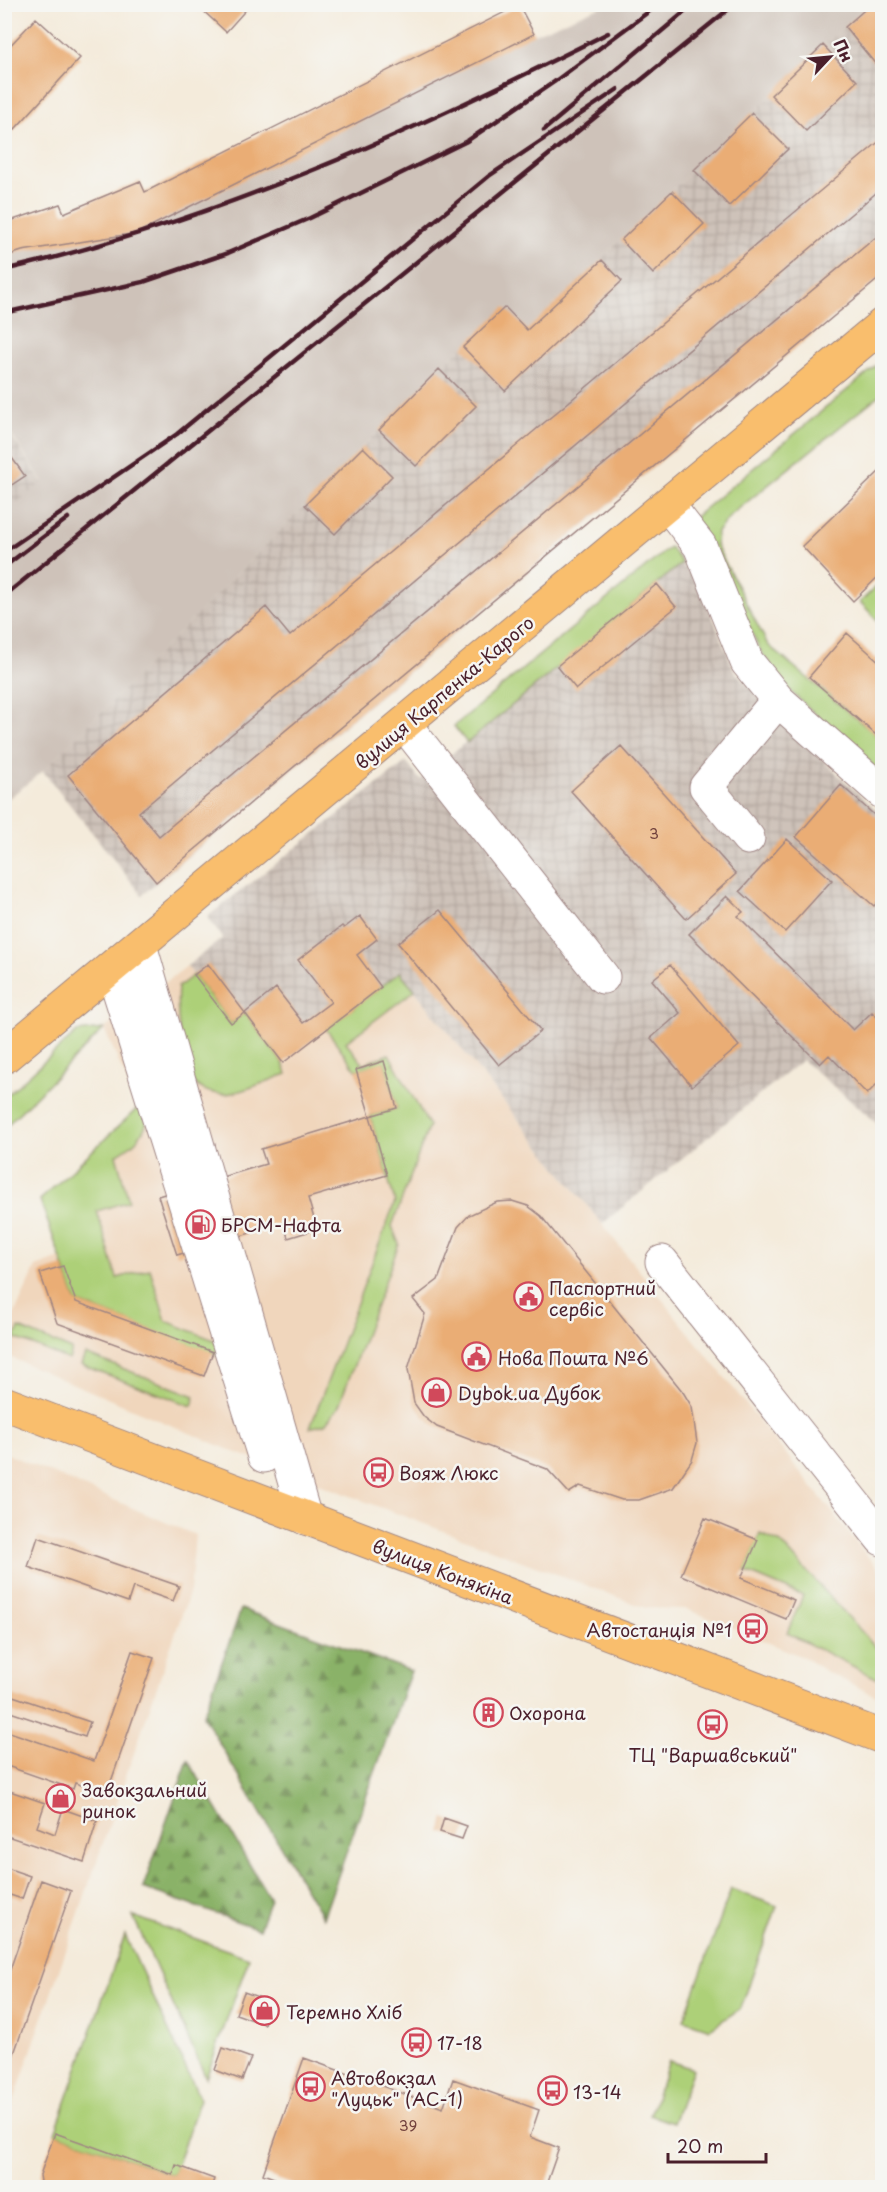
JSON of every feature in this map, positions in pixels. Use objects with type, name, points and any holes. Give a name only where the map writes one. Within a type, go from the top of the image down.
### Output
[{"type":"main road","name":"вулиця Карпенка-Карого","points":[[4,1057],[668,506],[882,325]]},
{"type":"main road","name":"вулиця Конякіна","points":[[4,1403],[882,1737]]},
{"type":"lane","points":[[668,506],[700,546],[747,662],[778,700],[882,792]]},
{"type":"lane","points":[[748,838],[706,787],[778,700]]},
{"type":"lane","points":[[405,724],[603,977]]},
{"type":"lane","points":[[140,945],[166,1035],[292,1513]]},
{"type":"lane","points":[[112,968],[292,1513]]},
{"type":"lane","points":[[139,1055],[166,1035]]},
{"type":"lane","points":[[662,1262],[882,1539]]},
{"type":"shaded area","points":[[604,5],[871,5],[823,45],[527,330],[505,307],[439,369],[43,771],[5,801],[5,512],[43,482],[5,425],[5,257],[22,251],[137,233],[534,34]]},
{"type":"shaded area","points":[[871,5],[882,5],[882,276],[142,895],[43,771],[439,369],[505,307],[527,330],[823,45]]},
{"type":"shaded area","points":[[4,425],[43,483],[5,512],[4,512]]},
{"type":"shaded area","points":[[682,563],[700,586],[735,672],[842,779],[882,815],[882,1127],[802,1060],[602,1224],[400,972],[283,1063],[245,1013],[231,1023],[187,966],[223,938],[207,917],[406,762],[420,780]]},
{"type":"shaded area","points":[[187,966],[231,1023],[400,972],[882,1574],[882,1699],[827,1672],[803,1657],[687,1609],[646,1608],[232,1451],[5,1355],[4,1337],[36,1267],[60,1258],[40,1200],[139,1107],[104,1029]]},
{"type":"shaded area","name":"Завокзальний ринок","points":[[5,1453],[195,1535],[190,1591],[5,2127]]},
{"type":"green space","points":[[882,361],[882,393],[731,515],[717,532],[716,545],[768,645],[882,740],[882,774],[791,692],[761,652],[711,547],[691,520]]},
{"type":"green space","points":[[670,547],[682,563],[467,743],[454,726]]},
{"type":"green space","points":[[882,581],[882,625],[860,602]]},
{"type":"green space","points":[[400,972],[415,990],[346,1042],[363,1064],[389,1054],[429,1126],[392,1226],[399,1244],[338,1408],[325,1424],[310,1428],[395,1202],[370,1116],[397,1108],[384,1062],[356,1070],[326,1029]]},
{"type":"green space","points":[[194,975],[231,1023],[245,1013],[283,1063],[287,1074],[225,1094],[205,1090],[192,1081],[181,1045],[178,987]]},
{"type":"green space","points":[[104,1029],[5,1127],[5,1097],[77,1032]]},
{"type":"green space","points":[[139,1107],[147,1122],[145,1128],[135,1142],[116,1155],[129,1201],[97,1211],[117,1278],[150,1269],[166,1321],[214,1340],[226,1358],[76,1302],[40,1200]]},
{"type":"green space","points":[[19,1328],[72,1350],[69,1360],[15,1338]]},
{"type":"green space","points":[[85,1354],[195,1396],[192,1406],[81,1365]]},
{"type":"green space","points":[[760,1534],[781,1543],[882,1654],[882,1681],[787,1633],[803,1596],[744,1571]]},
{"type":"green space","points":[[241,1609],[411,1671],[323,1918],[203,1716]]},
{"type":"green space","points":[[188,1760],[270,1899],[259,1929],[143,1888]]},
{"type":"green space","points":[[731,1889],[777,1906],[741,2008],[710,2029],[684,2020]]},
{"type":"green space","points":[[133,1916],[249,1958],[206,2078]]},
{"type":"green space","points":[[125,1935],[200,2099],[173,2175],[55,2133]]},
{"type":"green space","points":[[669,2061],[693,2069],[673,2123],[650,2115]]},
{"type":"building","points":[[196,4],[251,4],[226,32]]},
{"type":"building","points":[[871,4],[882,4],[882,72],[845,27]]},
{"type":"building","points":[[519,5],[534,34],[137,233],[22,251],[4,257],[4,223],[60,204],[64,213],[140,181],[145,192]]},
{"type":"building","points":[[36,18],[80,58],[4,141],[4,52]]},
{"type":"building","points":[[823,45],[857,81],[806,131],[771,95]]},
{"type":"building","points":[[752,113],[788,149],[729,206],[694,170]]},
{"type":"building","points":[[882,139],[882,188],[139,812],[159,836],[882,232],[882,276],[156,882],[68,775],[266,607],[290,636]]},
{"type":"building","points":[[672,191],[704,224],[653,274],[621,240]]},
{"type":"building","points":[[602,260],[622,281],[505,391],[463,347],[505,307],[527,330]]},
{"type":"building","points":[[439,369],[476,406],[416,466],[379,430]]},
{"type":"building","points":[[4,447],[25,476],[4,490]]},
{"type":"building","points":[[363,447],[392,476],[335,534],[305,505]]},
{"type":"building","points":[[882,469],[882,573],[853,601],[802,546]]},
{"type":"building","points":[[657,584],[676,607],[576,689],[557,666]]},
{"type":"building","points":[[847,633],[882,664],[882,740],[809,677]]},
{"type":"building","points":[[621,746],[736,874],[686,919],[571,791]]},
{"type":"building","points":[[841,785],[882,822],[882,897],[874,906],[796,837]]},
{"type":"building","points":[[787,839],[832,880],[785,932],[740,891]]},
{"type":"building","points":[[727,896],[743,912],[738,916],[853,1030],[872,1012],[882,1022],[882,1079],[867,1094],[829,1055],[820,1064],[689,934]]},
{"type":"building","points":[[440,910],[541,1031],[499,1065],[398,943]]},
{"type":"building","points":[[360,916],[377,939],[357,955],[381,987],[283,1063],[245,1013],[276,988],[303,1023],[331,1002],[298,960],[342,926],[344,928]]},
{"type":"building","points":[[208,964],[245,1013],[231,1023],[194,975]]},
{"type":"building","points":[[670,965],[739,1046],[692,1086],[651,1038],[680,1013],[652,980]]},
{"type":"building","points":[[384,1061],[397,1108],[370,1116],[356,1070]]},
{"type":"building","points":[[370,1116],[387,1175],[308,1198],[317,1229],[288,1238],[284,1223],[177,1255],[158,1196],[266,1164],[261,1149]]},
{"type":"building","points":[[512,1201],[528,1206],[541,1216],[683,1392],[692,1407],[697,1443],[692,1460],[673,1488],[639,1500],[622,1500],[580,1486],[569,1493],[547,1469],[437,1427],[424,1417],[414,1403],[408,1369],[425,1314],[413,1299],[438,1280],[458,1227],[469,1215],[497,1202]]},
{"type":"building","points":[[63,1266],[76,1302],[213,1352],[204,1376],[57,1323],[40,1273]]},
{"type":"building","points":[[705,1518],[758,1540],[741,1578],[794,1600],[786,1619],[681,1575]]},
{"type":"building","points":[[38,1537],[179,1586],[173,1601],[133,1587],[128,1602],[28,1567]]},
{"type":"building","points":[[132,1651],[154,1658],[107,1793],[75,1783],[73,1789],[4,1765],[4,1730],[94,1761]]},
{"type":"building","points":[[4,1693],[90,1722],[85,1737],[4,1710]]},
{"type":"building","name":"Охорона","points":[[485,1705],[495,1709],[492,1720],[481,1716]]},
{"type":"building","points":[[4,1789],[45,1803],[37,1827],[55,1834],[63,1809],[97,1821],[84,1862],[4,1835]]},
{"type":"building","points":[[444,1818],[467,1826],[462,1839],[440,1832]]},
{"type":"building","points":[[4,1867],[30,1876],[22,1899],[4,1893]]},
{"type":"building","points":[[41,1880],[71,1891],[4,2082],[4,1987]]},
{"type":"building","points":[[244,1992],[272,2002],[264,2024],[236,2014]]},
{"type":"building","points":[[223,2048],[251,2058],[242,2080],[215,2070]]},
{"type":"building","points":[[304,2058],[443,2108],[453,2079],[539,2110],[530,2137],[559,2148],[545,2188],[292,2188],[293,2185],[263,2174]]},
{"type":"building","points":[[55,2133],[173,2175],[176,2165],[214,2179],[211,2188],[42,2188],[40,2175]]},
{"type":"railway","points":[[4,313],[143,282],[228,253],[310,218],[467,141],[554,82],[659,4]]},
{"type":"railway","points":[[544,130],[694,4]]},
{"type":"railway","points":[[4,596],[735,4]]},
{"type":"railway","points":[[4,270],[83,250],[161,226],[313,170],[462,104],[608,33]]},
{"type":"railway","points":[[4,552],[177,434],[489,176],[618,89]]},
{"type":"railway","points":[[4,567],[68,518]]},
{"type":"place","name":"БРСМ-Нафта","points":[[200,1224]]},
{"type":"place","name":"Паспортний сервіс","points":[[528,1297]]},
{"type":"place","name":"Нова Пошта №6","points":[[477,1357]]},
{"type":"place","name":"Dybok.ua Дубок","points":[[437,1392]]},
{"type":"place","name":"Вояж Люкс","points":[[378,1472]]},
{"type":"place","name":"Автостанція №1","points":[[753,1629]]},
{"type":"place","name":"Охорона","points":[[488,1712]]},
{"type":"place","name":"ТЦ \"Варшавський\"","points":[[713,1725]]},
{"type":"place","name":"Завокзальний ринок","points":[[61,1799]]},
{"type":"place","name":"Теремно Хліб","points":[[265,2011]]},
{"type":"place","name":"17-18","points":[[416,2042]]},
{"type":"place","name":"Автовокзал \"Луцьк\" (АС-1)","points":[[310,2087]]},
{"type":"place","name":"13-14","points":[[552,2091]]}]
